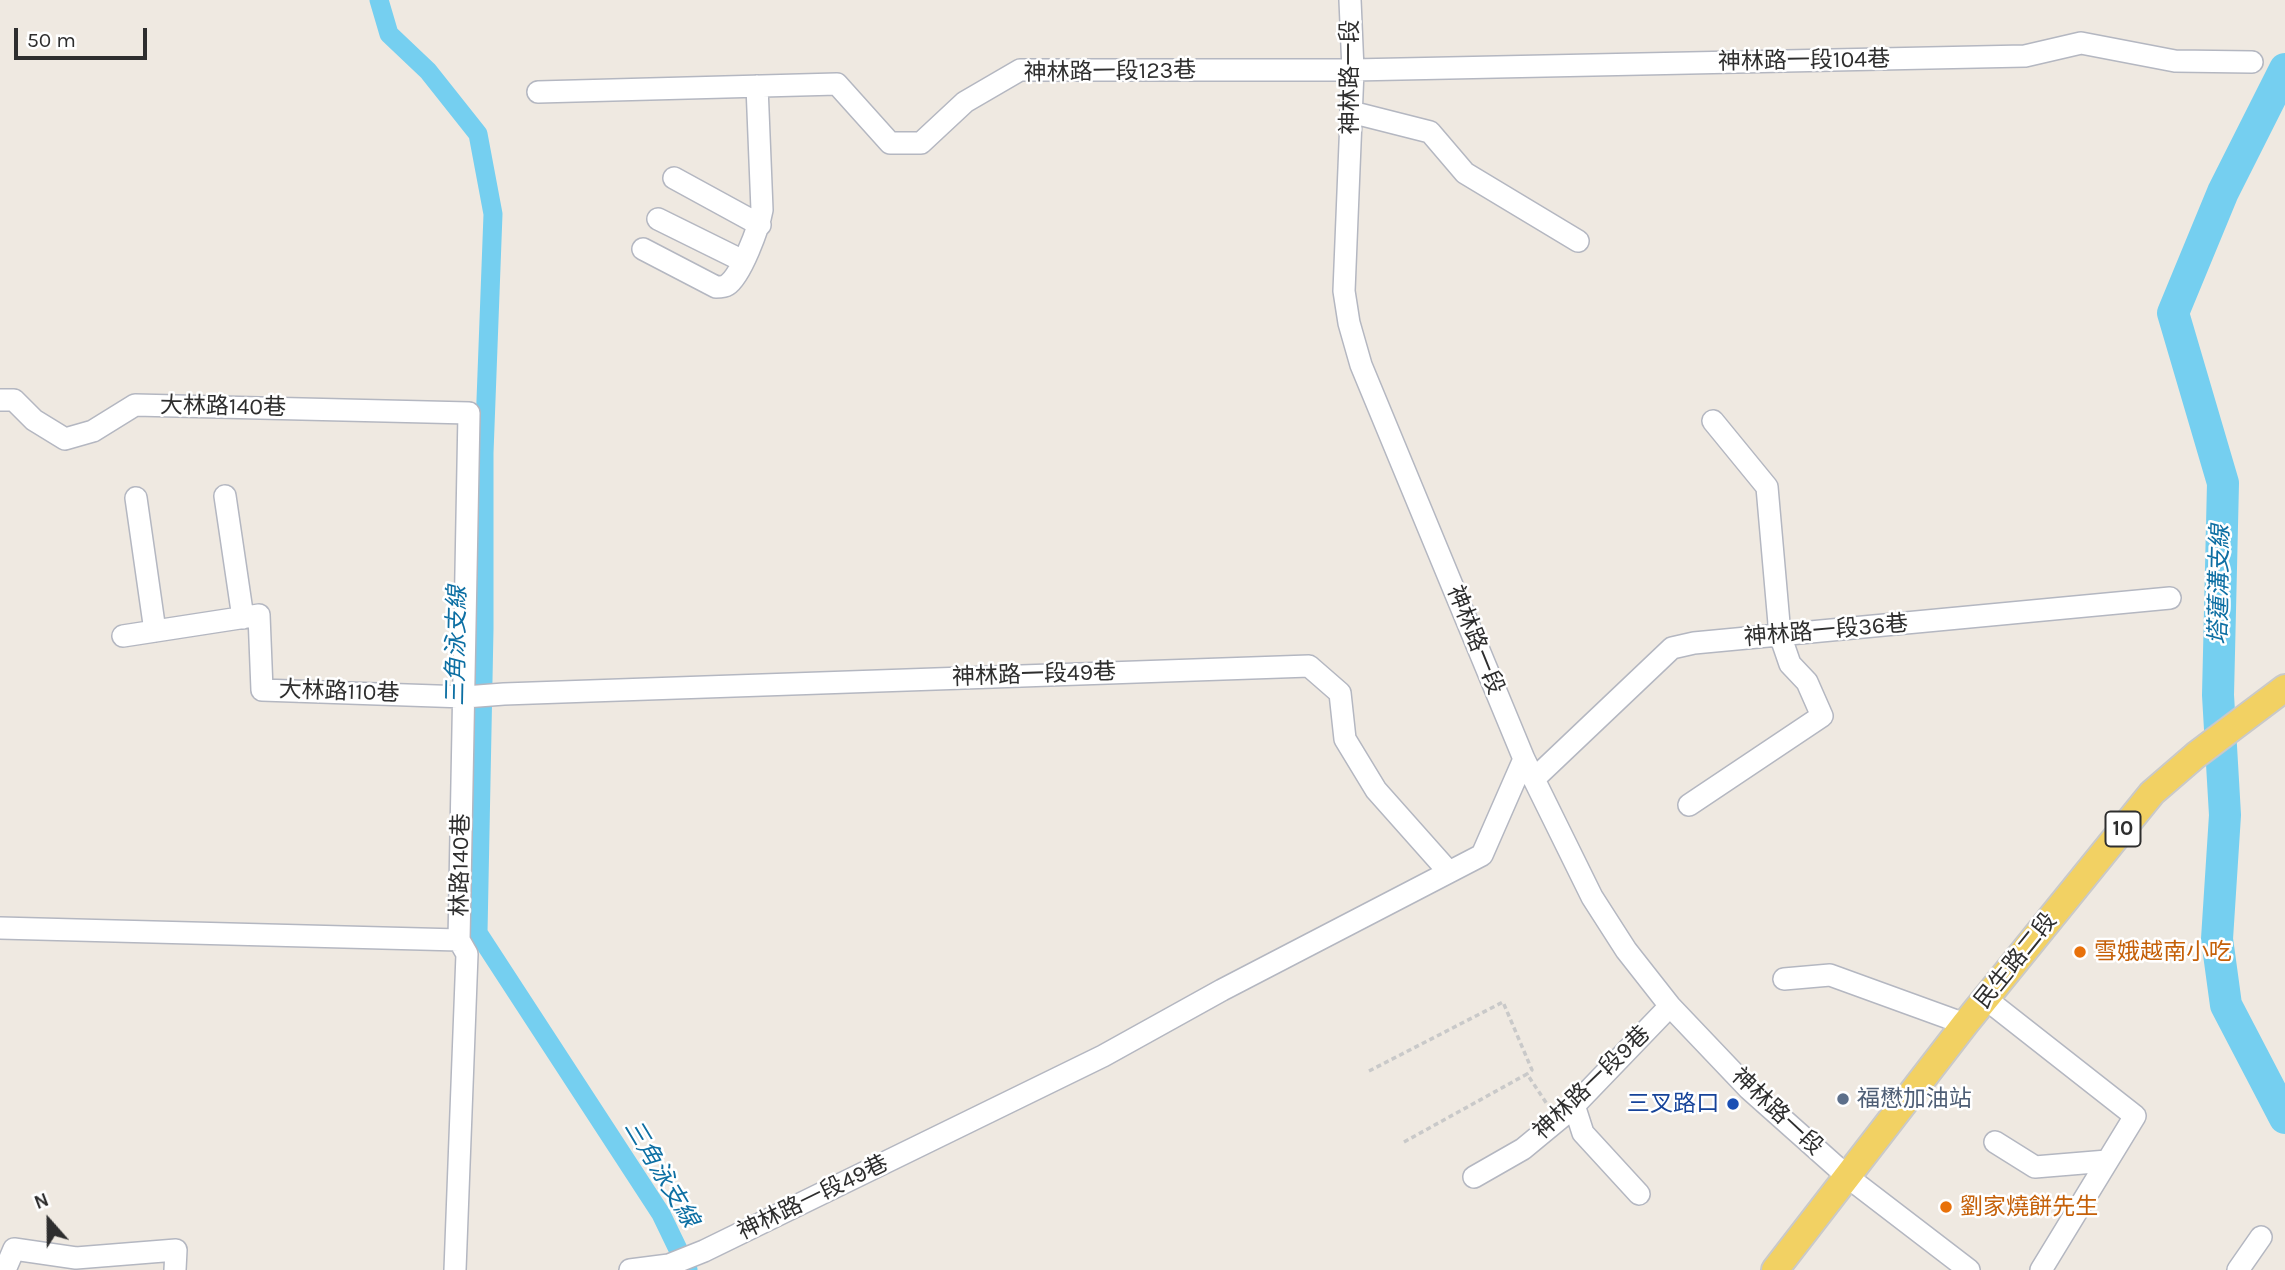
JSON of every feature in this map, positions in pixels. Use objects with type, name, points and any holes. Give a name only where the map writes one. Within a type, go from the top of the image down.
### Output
[{"type":"main road","name":"民生路二段","points":[[1849,1178],[1965,1024],[2152,793],[2196,755],[2285,688]]},
{"type":"main road","name":"10","points":[[1775,1270],[1849,1178]]},
{"type":"street","name":"神林路一段","points":[[1350,0],[1353,70],[1345,265],[1349,323],[1361,365],[1524,759],[1592,897],[1626,950],[1670,1006],[1749,1089],[1849,1178],[1969,1270]]},
{"type":"street","name":"神林路一段104巷","points":[[1353,70],[2025,56],[2081,43],[2175,61],[2252,62]]},
{"type":"street","name":"神林路一段123巷","points":[[538,92],[837,84],[890,143],[921,143],[965,102],[1020,70],[1353,70]]},
{"type":"street","points":[[643,249],[716,287],[725,286],[733,279],[760,225],[762,210],[757,86]]},
{"type":"street","points":[[1351,112],[1430,132],[1465,173],[1578,241]]},
{"type":"street","points":[[674,178],[760,225]]},
{"type":"street","points":[[658,219],[743,261]]},
{"type":"street","name":"大林路140巷","points":[[0,400],[14,400],[34,420],[65,439],[93,431],[135,405],[469,413]]},
{"type":"street","name":"林路140巷","points":[[0,928],[459,940],[470,697],[469,413]]},
{"type":"street","points":[[1689,805],[1822,716],[1807,682],[1790,664],[1780,635],[1767,487],[1713,421]]},
{"type":"street","points":[[123,636],[243,618],[225,496]]},
{"type":"street","points":[[136,498],[155,631]]},
{"type":"street","name":"神林路一段36巷","points":[[1534,779],[1672,648],[1694,643],[2170,598]]},
{"type":"street","name":"大林路110巷","points":[[243,618],[259,615],[262,690],[470,697]]},
{"type":"street","name":"神林路一段49巷","points":[[470,697],[1309,666],[1340,693],[1345,739],[1376,790],[1448,871]]},
{"type":"street","name":"神林路一段49巷","points":[[630,1270],[705,1258],[1102,1056],[1222,990],[1482,855],[1524,759]]},
{"type":"street","points":[[455,1270],[467,954],[459,940]]},
{"type":"street","points":[[1784,979],[1830,975],[1965,1024]]},
{"type":"street","points":[[1986,999],[2135,1116],[2041,1270]]},
{"type":"street","name":"神林路一段9巷","points":[[1474,1177],[1523,1149],[1558,1120],[1670,1006]]},
{"type":"street","points":[[1574,1105],[1583,1133],[1639,1194]]},
{"type":"street","points":[[1995,1142],[2035,1167],[2107,1161]]},
{"type":"street","points":[[2238,1270],[2261,1237]]},
{"type":"street","points":[[5,1270],[14,1249],[76,1258],[176,1250],[175,1270]]},
{"type":"path","points":[[1369,1071],[1503,1002],[1532,1070],[1404,1142]]},
{"type":"path","points":[[1527,1074],[1558,1120]]},
{"type":"waterway","name":"三角泳支線","points":[[379,0],[389,34],[428,71],[478,134],[493,214],[484,453],[484,629],[478,933],[661,1214],[688,1270]]},
{"type":"waterway","name":"塔蓮溝支線","points":[[2285,69],[2223,192],[2173,313],[2223,483],[2218,695],[2225,815],[2217,939],[2226,1005],[2285,1118]]},
{"type":"place","name":"雪娥越南小吃","points":[[2080,952]]},
{"type":"place","name":"福懋加油站","points":[[1843,1099]]},
{"type":"place","name":"三叉路口","points":[[1733,1104]]},
{"type":"place","name":"劉家燒餅先生","points":[[1946,1207]]}]
